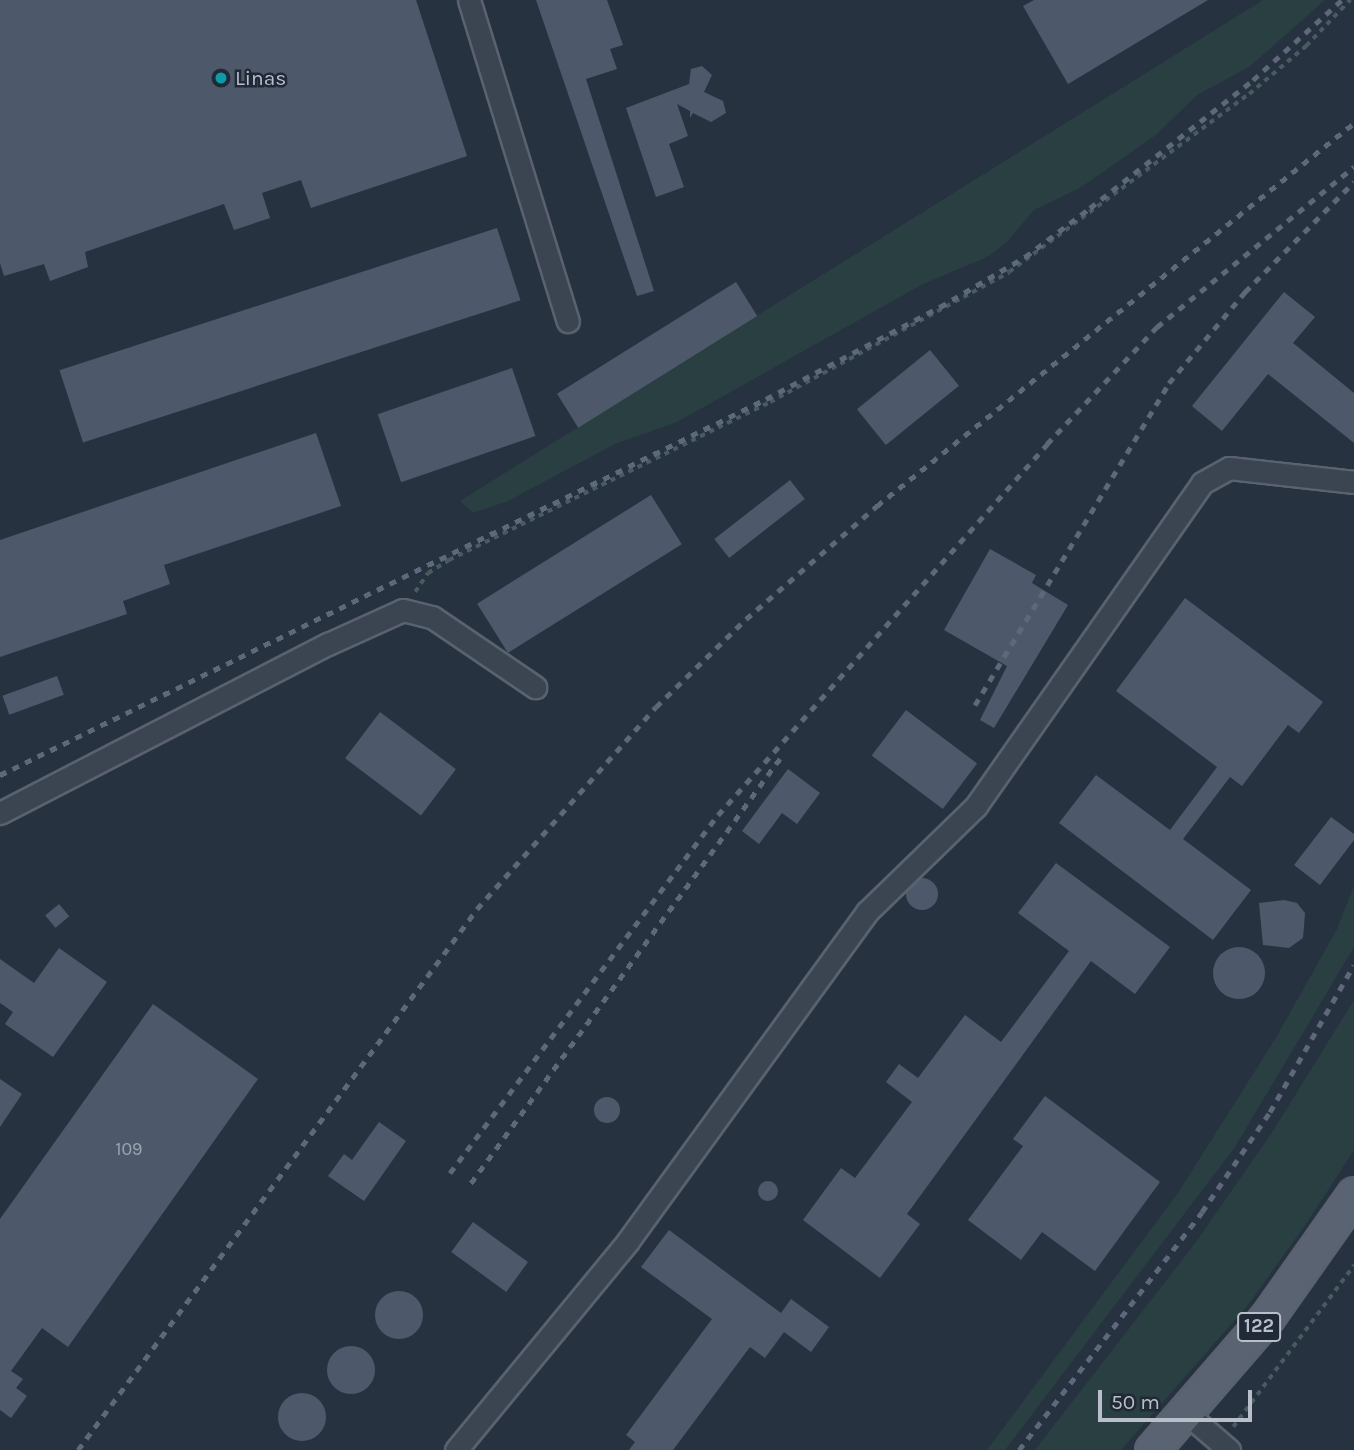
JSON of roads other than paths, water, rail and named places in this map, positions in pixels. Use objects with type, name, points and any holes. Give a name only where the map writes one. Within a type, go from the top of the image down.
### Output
[{"type":"main road","name":"122","points":[[1153,1450],[1268,1316],[1354,1194]]},
{"type":"street","points":[[469,0],[568,321]]},
{"type":"street","points":[[456,1450],[628,1241],[867,912],[976,806],[1202,483],[1229,468],[1354,482]]},
{"type":"street","points":[[0,813],[328,643],[403,610],[432,617],[535,687]]},
{"type":"street","points":[[1186,1413],[1225,1446]]},
{"type":"railway","points":[[0,775],[766,399],[940,307],[1025,257],[1090,208],[1253,80],[1342,0]]},
{"type":"railway","points":[[78,1450],[477,909],[656,707],[746,619],[877,506],[1354,123]]},
{"type":"railway","points":[[450,1173],[718,815],[1047,444],[1157,327],[1354,167]]},
{"type":"railway","points":[[975,705],[1169,383],[1245,292],[1354,182]]},
{"type":"railway","points":[[471,1183],[784,753]]},
{"type":"railway","points":[[1019,1450],[1202,1212],[1270,1112],[1354,965]]},
{"type":"place","name":"Linas","points":[[221,78]]}]
